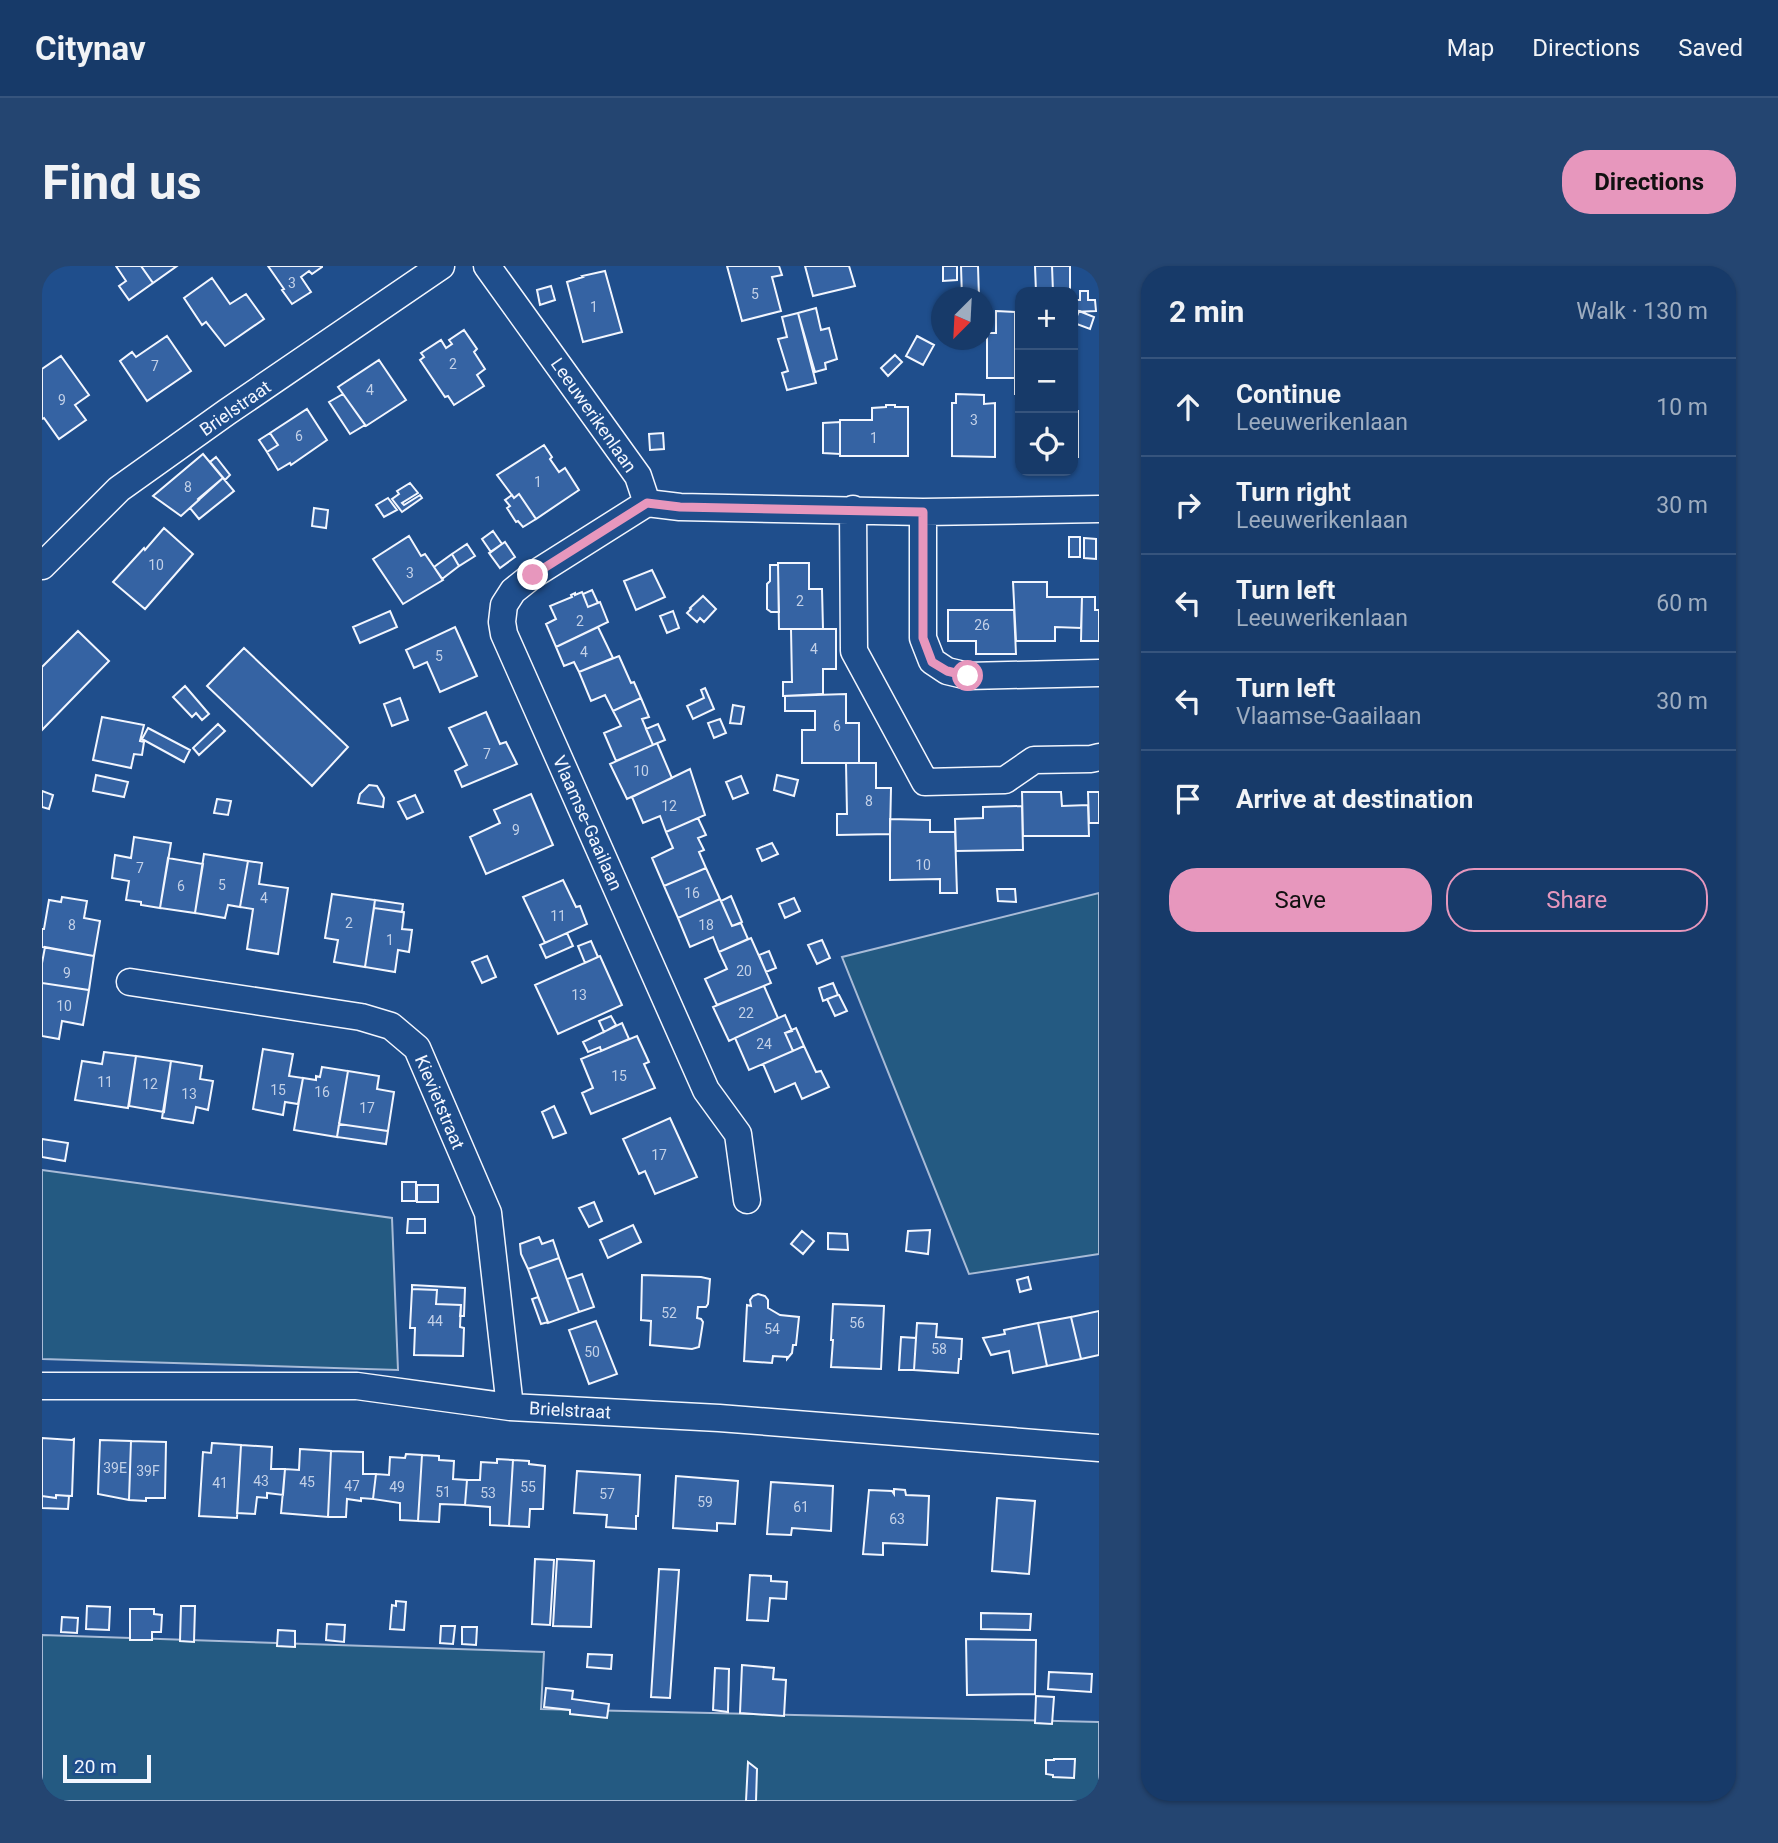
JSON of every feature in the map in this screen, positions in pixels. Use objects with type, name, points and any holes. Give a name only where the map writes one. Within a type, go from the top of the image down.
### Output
[{"type":"street","name":"Brielstraat","points":[[42,566],[119,489],[441,266]]},
{"type":"street","name":"Leeuwerikenlaan","points":[[487,266],[638,476],[647,503]]},
{"type":"street","points":[[647,503],[680,507],[923,512],[1099,509]]},
{"type":"street","name":"Vlaamse-Gaailaan","points":[[647,503],[533,575],[513,591],[504,605],[502,622],[504,635],[705,1090],[738,1134],[747,1200]]},
{"type":"street","points":[[853,509],[854,651],[925,782],[1005,780],[1034,760],[1099,757]]},
{"type":"street","points":[[923,512],[923,638],[932,662],[947,671],[968,676],[1099,673]]},
{"type":"street","name":"Kievietstraat","points":[[130,982],[361,1017],[391,1027],[417,1048],[488,1213],[510,1407]]},
{"type":"street","name":"Brielstraat","points":[[42,1386],[357,1386],[510,1407],[732,1419],[1099,1448]]},
{"type":"shaded area","points":[[1099,893],[1099,1254],[969,1274],[842,957]]},
{"type":"shaded area","points":[[42,1170],[392,1218],[398,1370],[42,1359]]},
{"type":"shaded area","points":[[42,1635],[544,1652],[541,1709],[1099,1722],[1099,1801],[42,1801]]},
{"type":"building","points":[[116,266],[141,266],[153,283],[129,300],[119,286],[126,281]]},
{"type":"building","points":[[141,266],[177,266],[153,283]]},
{"type":"building","points":[[268,266],[322,267],[301,277],[311,292],[292,304]]},
{"type":"building","points":[[727,266],[779,266],[782,275],[772,277],[781,311],[742,321]]},
{"type":"building","points":[[805,266],[849,266],[855,286],[813,296]]},
{"type":"building","points":[[943,266],[957,266],[957,280],[943,281]]},
{"type":"building","points":[[961,266],[978,266],[979,287],[962,287]]},
{"type":"building","points":[[1035,266],[1052,266],[1053,287],[1036,287]]},
{"type":"building","points":[[1052,266],[1070,266],[1070,287],[1053,287]]},
{"type":"building","points":[[605,271],[622,332],[583,342],[567,282]]},
{"type":"building","points":[[212,278],[230,304],[246,294],[264,319],[225,346],[206,322],[202,325],[184,298]]},
{"type":"building","points":[[551,286],[555,300],[540,305],[537,290]]},
{"type":"building","points":[[1080,291],[1088,291],[1088,300],[1095,300],[1096,311],[1078,312]]},
{"type":"building","points":[[816,308],[821,330],[829,328],[837,359],[825,363],[826,369],[815,372],[798,313]]},
{"type":"building","points":[[996,311],[1015,312],[1015,378],[987,378],[987,350],[994,350]]},
{"type":"building","points":[[1079,311],[1094,317],[1090,329],[1078,324]]},
{"type":"building","points":[[798,313],[816,383],[787,390],[782,373],[788,371],[778,339],[787,337],[782,317]]},
{"type":"building","points":[[464,330],[477,349],[474,352],[485,369],[477,375],[484,386],[454,405],[448,396],[445,397],[420,360],[424,357],[421,353],[441,340],[446,348],[452,344],[449,340]]},
{"type":"building","points":[[167,336],[191,371],[147,401],[120,361],[132,352],[136,357]]},
{"type":"building","points":[[917,336],[931,343],[931,350],[923,365],[906,356]]},
{"type":"building","points":[[895,355],[902,362],[888,376],[881,368]]},
{"type":"building","points":[[61,356],[89,395],[75,405],[86,420],[59,439],[44,418],[42,419],[42,369]]},
{"type":"building","points":[[379,360],[406,400],[366,426],[338,387]]},
{"type":"building","points":[[343,394],[365,425],[350,434],[329,402]]},
{"type":"building","points":[[956,394],[984,395],[984,404],[995,403],[995,457],[952,456],[952,403],[956,403]]},
{"type":"building","points":[[886,405],[908,407],[908,456],[840,456],[840,420],[872,420],[872,408]]},
{"type":"building","points":[[307,409],[327,440],[291,465],[290,463],[278,470],[267,452],[278,445],[270,433]]},
{"type":"building","points":[[840,422],[840,454],[823,453],[823,423]]},
{"type":"building","points":[[270,433],[278,445],[267,452],[259,440]]},
{"type":"building","points":[[663,433],[664,449],[650,450],[649,434]]},
{"type":"building","points":[[544,445],[559,472],[565,468],[579,490],[536,519],[519,494],[514,498],[497,475]]},
{"type":"building","points":[[203,454],[223,478],[181,516],[153,496]]},
{"type":"building","points":[[216,457],[230,475],[225,480],[210,462]]},
{"type":"building","points":[[223,478],[234,491],[199,519],[190,508]]},
{"type":"building","points":[[410,483],[418,493],[402,503],[404,505],[420,495],[422,498],[402,512],[392,499],[399,494],[397,491]]},
{"type":"building","points":[[519,494],[536,519],[523,527],[516,522],[505,500]]},
{"type":"building","points":[[388,498],[397,510],[384,517],[376,505]]},
{"type":"building","points":[[314,508],[328,510],[326,528],[312,526]]},
{"type":"building","points":[[164,528],[193,554],[145,609],[113,582]]},
{"type":"building","points":[[493,531],[502,544],[491,552],[482,539]]},
{"type":"building","points":[[409,536],[421,556],[425,554],[443,580],[403,604],[373,559]]},
{"type":"building","points":[[1069,537],[1080,537],[1080,557],[1069,557]]},
{"type":"building","points":[[1084,538],[1096,539],[1096,559],[1084,558]]},
{"type":"building","points":[[505,542],[515,557],[500,568],[489,553]]},
{"type":"building","points":[[467,544],[475,556],[459,566],[452,554]]},
{"type":"building","points":[[452,554],[459,566],[442,579],[434,567]]},
{"type":"building","points":[[778,563],[809,563],[809,589],[822,589],[823,629],[779,629]]},
{"type":"building","points":[[770,565],[778,565],[779,612],[767,609]]},
{"type":"building","points":[[652,570],[665,597],[636,610],[624,581]]},
{"type":"building","points":[[1013,582],[1047,582],[1047,597],[1082,597],[1081,628],[1055,627],[1055,641],[1016,641]]},
{"type":"building","points":[[592,590],[598,603],[588,607],[583,594]]},
{"type":"building","points":[[582,592],[588,607],[600,602],[608,622],[556,647],[546,624],[556,619],[550,606]]},
{"type":"building","points":[[703,596],[716,609],[704,622],[700,618],[697,622],[687,613]]},
{"type":"building","points":[[1082,597],[1095,597],[1095,610],[1099,610],[1099,641],[1081,641]]},
{"type":"building","points":[[948,610],[1014,610],[1016,654],[976,654],[976,641],[948,641]]},
{"type":"building","points":[[390,611],[397,627],[360,643],[353,627]]},
{"type":"building","points":[[673,611],[679,628],[667,633],[660,616]]},
{"type":"building","points":[[455,627],[477,676],[440,692],[427,662],[414,668],[406,650]]},
{"type":"building","points":[[598,627],[613,658],[579,672],[574,662],[564,666],[556,647]]},
{"type":"building","points":[[791,629],[836,629],[836,669],[823,669],[823,694],[783,696],[783,682],[792,682]]},
{"type":"building","points":[[78,631],[109,661],[42,730],[42,667]]},
{"type":"building","points":[[244,648],[348,747],[312,786],[207,686]]},
{"type":"building","points":[[619,656],[641,698],[613,711],[605,695],[591,701],[579,672]]},
{"type":"building","points":[[185,686],[209,714],[202,720],[196,713],[192,717],[173,697]]},
{"type":"building","points":[[705,688],[714,709],[693,719],[687,706],[704,698],[701,690]]},
{"type":"building","points":[[846,694],[846,723],[859,723],[859,763],[802,763],[802,730],[815,730],[815,711],[785,711],[785,696]]},
{"type":"building","points":[[400,698],[408,720],[392,726],[384,704]]},
{"type":"building","points":[[641,698],[649,717],[642,719],[653,745],[616,761],[604,733],[621,726],[613,711]]},
{"type":"building","points":[[733,705],[744,707],[741,724],[730,723]]},
{"type":"building","points":[[486,712],[500,744],[506,742],[517,764],[462,787],[455,771],[467,765],[449,728]]},
{"type":"building","points":[[102,717],[144,725],[140,741],[144,742],[142,755],[134,754],[131,768],[93,760]]},
{"type":"building","points":[[720,719],[726,733],[714,738],[708,723]]},
{"type":"building","points":[[218,724],[225,731],[199,755],[193,748]]},
{"type":"building","points":[[658,724],[665,740],[653,745],[646,729]]},
{"type":"building","points":[[148,728],[190,750],[184,762],[142,739]]},
{"type":"building","points":[[657,743],[672,778],[627,799],[610,764]]},
{"type":"building","points":[[846,763],[876,763],[876,788],[891,788],[890,834],[837,835],[837,814],[847,814]]},
{"type":"building","points":[[690,769],[705,815],[666,832],[660,816],[643,823],[632,797]]},
{"type":"building","points":[[96,775],[128,782],[124,797],[93,791]]},
{"type":"building","points":[[777,775],[798,780],[794,796],[774,790]]},
{"type":"building","points":[[741,776],[748,793],[733,799],[726,782]]},
{"type":"building","points":[[369,785],[377,786],[384,798],[383,807],[358,803],[360,794]]},
{"type":"building","points":[[42,791],[53,795],[49,809],[42,807]]},
{"type":"building","points":[[1022,792],[1061,792],[1062,806],[1088,805],[1089,836],[1023,836]]},
{"type":"building","points":[[1088,792],[1099,792],[1099,823],[1089,823]]},
{"type":"building","points":[[531,794],[553,845],[486,874],[470,837],[500,823],[494,810]]},
{"type":"building","points":[[415,795],[423,812],[407,819],[398,802]]},
{"type":"building","points":[[217,799],[231,801],[228,815],[214,813]]},
{"type":"building","points":[[1022,806],[1023,850],[956,851],[955,819],[983,818],[983,807]]},
{"type":"building","points":[[698,818],[706,835],[698,838],[704,850],[699,852],[706,868],[664,886],[652,858],[673,848],[666,832]]},
{"type":"building","points":[[890,819],[930,820],[930,832],[955,832],[957,893],[940,893],[940,879],[890,880]]},
{"type":"building","points":[[134,837],[171,843],[160,908],[126,900],[129,881],[112,878],[115,855],[131,858]]},
{"type":"building","points":[[772,843],[778,854],[762,861],[757,849]]},
{"type":"building","points":[[204,854],[248,861],[240,907],[228,905],[225,918],[195,913]]},
{"type":"building","points":[[168,858],[203,864],[195,913],[160,908]]},
{"type":"building","points":[[248,861],[262,863],[259,884],[288,888],[278,954],[247,949],[253,909],[240,907]]},
{"type":"building","points":[[706,868],[720,899],[678,918],[664,886]]},
{"type":"building","points":[[563,880],[576,907],[580,906],[587,924],[545,943],[523,897]]},
{"type":"building","points":[[997,889],[1015,889],[1016,902],[998,901]]},
{"type":"building","points":[[332,894],[375,900],[365,967],[334,962],[338,940],[325,938]]},
{"type":"building","points":[[731,896],[742,922],[732,926],[721,901]]},
{"type":"building","points":[[62,897],[87,901],[84,918],[100,921],[94,956],[42,947],[42,929],[49,900],[61,902]]},
{"type":"building","points":[[794,898],[800,911],[785,918],[779,904]]},
{"type":"building","points":[[720,899],[732,926],[741,923],[748,939],[719,952],[713,937],[690,947],[678,918]]},
{"type":"building","points":[[375,900],[403,904],[402,912],[374,908]]},
{"type":"building","points":[[374,908],[404,912],[402,929],[412,930],[409,952],[398,950],[395,972],[365,967]]},
{"type":"building","points":[[567,933],[573,946],[546,958],[540,945]]},
{"type":"building","points":[[751,938],[771,983],[717,1005],[705,979],[727,969],[719,952]]},
{"type":"building","points":[[822,940],[830,958],[817,964],[808,945]]},
{"type":"building","points":[[591,941],[598,957],[585,963],[578,946]]},
{"type":"building","points":[[45,947],[94,956],[89,990],[42,983]]},
{"type":"building","points":[[769,951],[776,968],[766,972],[759,955]]},
{"type":"building","points":[[487,956],[496,977],[482,983],[472,962]]},
{"type":"building","points":[[600,956],[622,1005],[558,1034],[535,985]]},
{"type":"building","points":[[42,983],[89,990],[83,1025],[62,1021],[59,1039],[42,1036]]},
{"type":"building","points":[[833,983],[838,995],[823,1001],[819,988]]},
{"type":"building","points":[[764,986],[778,1018],[729,1041],[713,1007]]},
{"type":"building","points":[[839,995],[847,1011],[835,1016],[827,999]]},
{"type":"building","points":[[785,1015],[792,1031],[785,1033],[793,1051],[749,1070],[735,1038]]},
{"type":"building","points":[[611,1016],[616,1025],[604,1032],[599,1021]]},
{"type":"building","points":[[622,1023],[629,1039],[601,1051],[600,1047],[588,1052],[583,1042]]},
{"type":"building","points":[[796,1028],[804,1046],[793,1051],[785,1033]]},
{"type":"building","points":[[637,1036],[649,1062],[644,1064],[655,1088],[591,1114],[582,1093],[593,1088],[581,1059]]},
{"type":"building","points":[[804,1046],[816,1072],[821,1071],[829,1087],[802,1099],[795,1083],[775,1092],[763,1064]]},
{"type":"building","points":[[263,1049],[293,1054],[289,1076],[303,1078],[298,1104],[285,1102],[283,1115],[253,1109]]},
{"type":"building","points":[[104,1052],[136,1056],[128,1108],[75,1100],[82,1061],[102,1064]]},
{"type":"building","points":[[136,1056],[171,1061],[164,1112],[129,1106]]},
{"type":"building","points":[[171,1061],[202,1066],[200,1079],[213,1081],[208,1110],[196,1107],[193,1123],[162,1118]]},
{"type":"building","points":[[322,1067],[348,1071],[337,1137],[294,1130],[303,1078],[316,1080],[316,1076],[320,1077]]},
{"type":"building","points":[[348,1071],[379,1076],[377,1089],[394,1092],[388,1131],[339,1124]]},
{"type":"building","points":[[554,1106],[566,1133],[553,1138],[542,1112]]},
{"type":"building","points":[[670,1118],[697,1177],[655,1194],[645,1171],[639,1174],[623,1139]]},
{"type":"building","points":[[339,1124],[388,1131],[386,1144],[337,1137]]},
{"type":"building","points":[[42,1139],[68,1143],[65,1161],[42,1157]]},
{"type":"building","points":[[402,1182],[416,1182],[416,1201],[402,1201]]},
{"type":"building","points":[[417,1185],[438,1185],[438,1202],[417,1202]]},
{"type":"building","points":[[594,1202],[602,1221],[589,1227],[579,1208]]},
{"type":"building","points":[[408,1219],[425,1219],[425,1233],[407,1233]]},
{"type":"building","points":[[633,1225],[641,1242],[608,1258],[600,1240]]},
{"type":"building","points":[[930,1230],[928,1254],[906,1251],[908,1231]]},
{"type":"building","points":[[802,1231],[814,1241],[803,1254],[791,1244]]},
{"type":"building","points":[[828,1233],[847,1234],[848,1250],[828,1249]]},
{"type":"building","points":[[539,1237],[542,1244],[553,1240],[559,1258],[528,1269],[520,1244]]},
{"type":"building","points":[[559,1258],[579,1312],[548,1323],[528,1269]]},
{"type":"building","points":[[582,1274],[594,1307],[579,1312],[567,1279]]},
{"type":"building","points":[[642,1275],[710,1279],[708,1304],[706,1307],[698,1307],[697,1318],[703,1322],[699,1347],[692,1349],[650,1345],[651,1321],[641,1320]]},
{"type":"building","points":[[1028,1277],[1031,1289],[1020,1292],[1017,1280]]},
{"type":"building","points":[[412,1285],[465,1288],[464,1316],[460,1316],[461,1305],[436,1304],[437,1290],[412,1289]]},
{"type":"building","points":[[412,1289],[437,1290],[436,1304],[461,1305],[463,1356],[414,1355],[415,1328],[410,1328]]},
{"type":"building","points":[[758,1294],[765,1296],[768,1308],[780,1315],[799,1317],[796,1345],[793,1345],[792,1353],[787,1359],[773,1356],[772,1363],[744,1361],[747,1305],[751,1306],[750,1300]]},
{"type":"building","points":[[538,1297],[548,1322],[541,1324],[532,1299]]},
{"type":"building","points":[[833,1304],[884,1306],[881,1369],[831,1367]]},
{"type":"building","points":[[1099,1311],[1099,1355],[1081,1359],[1071,1317]]},
{"type":"building","points":[[1071,1317],[1081,1359],[1047,1366],[1038,1323]]},
{"type":"building","points":[[596,1321],[617,1374],[589,1384],[569,1330]]},
{"type":"building","points":[[917,1323],[937,1324],[936,1337],[962,1339],[958,1373],[914,1370]]},
{"type":"building","points":[[1038,1323],[1047,1366],[1013,1373],[1009,1351],[991,1355],[983,1338],[1005,1334],[1004,1330]]},
{"type":"building","points":[[901,1337],[916,1338],[914,1370],[899,1370]]},
{"type":"building","points":[[42,1438],[74,1439],[72,1496],[42,1496]]},
{"type":"building","points":[[100,1440],[131,1441],[129,1500],[98,1494]]},
{"type":"building","points":[[131,1441],[166,1442],[165,1498],[129,1500]]},
{"type":"building","points":[[212,1443],[241,1445],[237,1518],[199,1516],[203,1452],[211,1453]]},
{"type":"building","points":[[241,1445],[272,1447],[271,1469],[285,1469],[283,1495],[267,1493],[267,1498],[257,1497],[255,1514],[237,1513]]},
{"type":"building","points":[[300,1449],[331,1451],[328,1517],[281,1513],[285,1469],[299,1470]]},
{"type":"building","points":[[331,1451],[363,1452],[363,1474],[376,1474],[373,1499],[347,1499],[346,1517],[328,1517]]},
{"type":"building","points":[[406,1454],[422,1455],[418,1521],[400,1520],[400,1503],[373,1499],[376,1474],[389,1475],[390,1457],[405,1458]]},
{"type":"building","points":[[422,1455],[439,1456],[439,1460],[454,1461],[453,1479],[467,1480],[465,1505],[440,1504],[439,1522],[418,1521]]},
{"type":"building","points":[[497,1459],[513,1460],[509,1526],[490,1525],[490,1507],[465,1505],[467,1480],[480,1480],[481,1462],[497,1463]]},
{"type":"building","points":[[513,1460],[545,1466],[543,1509],[530,1509],[529,1527],[509,1526]]},
{"type":"building","points":[[577,1471],[640,1475],[636,1529],[606,1527],[607,1515],[574,1513]]},
{"type":"building","points":[[676,1476],[738,1481],[735,1524],[717,1523],[717,1531],[673,1528]]},
{"type":"building","points":[[771,1482],[833,1486],[831,1531],[792,1528],[791,1535],[767,1534]]},
{"type":"building","points":[[894,1489],[905,1490],[906,1495],[929,1496],[927,1545],[883,1543],[883,1555],[863,1554],[869,1490],[892,1491],[894,1494]]},
{"type":"building","points":[[56,1495],[69,1496],[68,1509],[42,1508],[42,1496],[56,1498]]},
{"type":"building","points":[[997,1498],[1035,1501],[1029,1574],[992,1571]]},
{"type":"building","points":[[535,1559],[554,1560],[550,1625],[532,1624]]},
{"type":"building","points":[[557,1559],[594,1561],[591,1627],[553,1626]]},
{"type":"building","points":[[659,1569],[679,1570],[670,1698],[651,1697]]},
{"type":"building","points":[[750,1575],[771,1576],[771,1581],[787,1582],[786,1599],[770,1598],[768,1621],[747,1620]]},
{"type":"building","points":[[396,1601],[406,1602],[404,1630],[390,1629],[392,1605],[396,1606]]},
{"type":"building","points":[[87,1606],[110,1607],[109,1630],[86,1629]]},
{"type":"building","points":[[181,1606],[195,1606],[194,1642],[180,1641]]},
{"type":"building","points":[[130,1609],[154,1609],[154,1614],[162,1615],[161,1632],[152,1632],[152,1640],[130,1640]]},
{"type":"building","points":[[981,1613],[1031,1614],[1030,1630],[981,1629]]},
{"type":"building","points":[[62,1617],[78,1618],[77,1633],[61,1632]]},
{"type":"building","points":[[327,1624],[345,1625],[344,1642],[326,1640]]},
{"type":"building","points":[[441,1626],[455,1626],[453,1644],[440,1643]]},
{"type":"building","points":[[462,1627],[477,1627],[476,1645],[462,1644]]},
{"type":"building","points":[[278,1630],[295,1631],[295,1647],[277,1646]]},
{"type":"building","points":[[966,1639],[1036,1640],[1035,1694],[967,1695]]},
{"type":"building","points":[[588,1654],[612,1655],[611,1669],[587,1667]]},
{"type":"building","points":[[742,1665],[774,1668],[773,1679],[786,1680],[784,1716],[740,1713]]},
{"type":"building","points":[[715,1668],[729,1669],[728,1712],[713,1710]]},
{"type":"building","points":[[1049,1672],[1092,1674],[1091,1692],[1048,1689]]},
{"type":"building","points":[[546,1688],[573,1691],[572,1699],[609,1704],[607,1718],[570,1714],[570,1710],[544,1707]]},
{"type":"building","points":[[1036,1696],[1054,1697],[1052,1724],[1035,1723]]},
{"type":"building","points":[[1075,1759],[1074,1778],[1046,1774],[1046,1760]]},
{"type":"building","points":[[748,1762],[757,1769],[756,1801],[746,1801]]},
{"type":"route","points":[[533,575],[647,503],[680,507],[923,512],[923,638],[932,662],[947,671],[968,676]]}]
